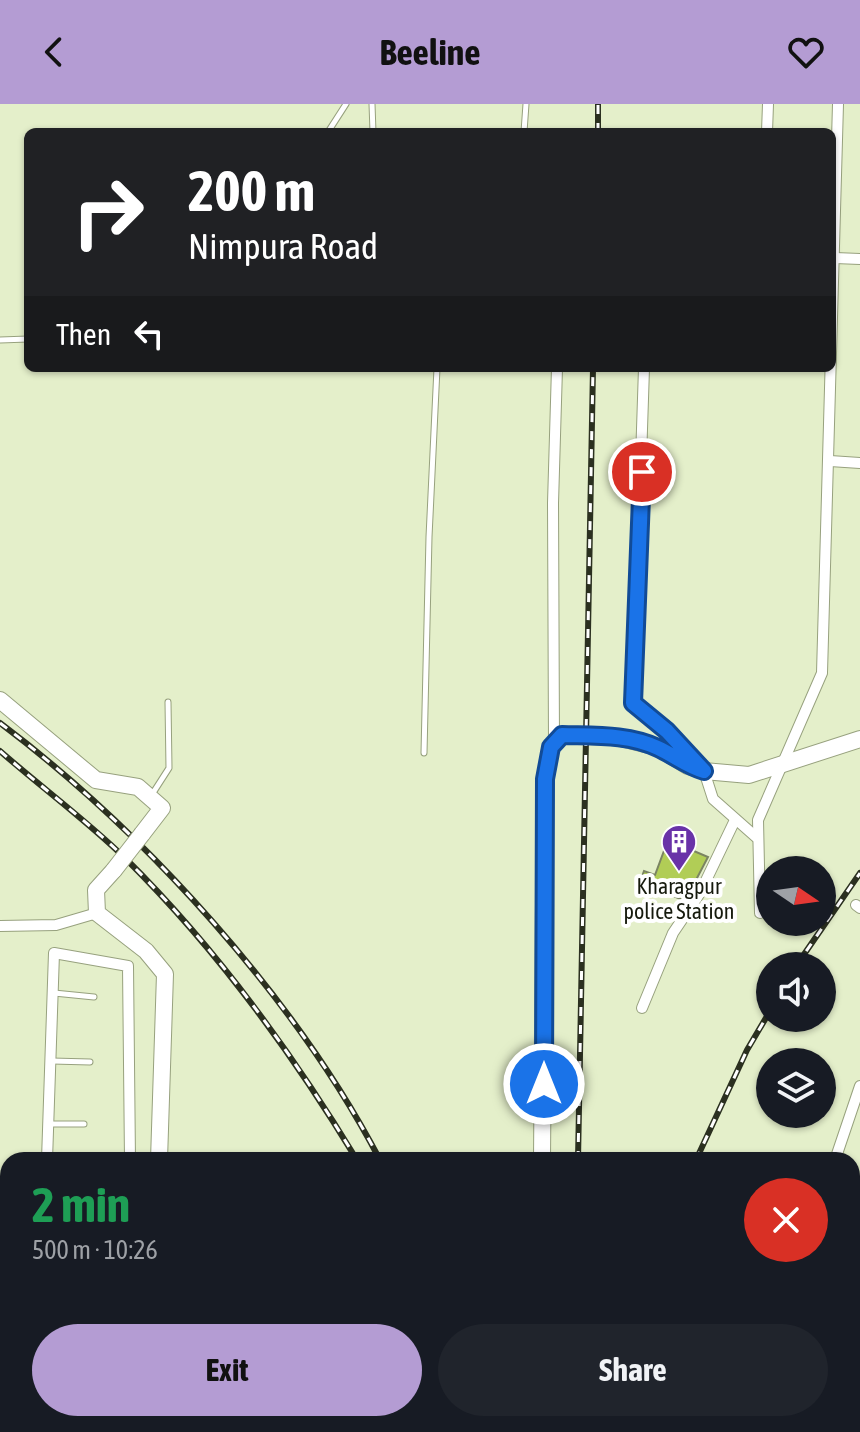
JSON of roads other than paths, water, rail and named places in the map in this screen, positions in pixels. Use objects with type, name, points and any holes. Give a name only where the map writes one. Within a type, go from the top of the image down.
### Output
[{"type":"main road","points":[[0,700],[96,780],[138,787],[162,808],[96,890],[97,913],[146,951],[165,974],[159,1152]]},
{"type":"main road","points":[[542,1152],[545,779],[558,738],[617,737],[657,747],[688,766],[704,771],[749,775],[781,768],[860,739]]},
{"type":"street","points":[[767,128],[768,104]]},
{"type":"street","points":[[836,147],[838,104]]},
{"type":"street","points":[[836,265],[860,259]]},
{"type":"street","points":[[557,372],[558,738]]},
{"type":"street","points":[[644,372],[633,703],[667,731],[704,771],[713,799],[756,837]]},
{"type":"street","points":[[757,856],[756,837],[761,812],[822,673],[832,372]]},
{"type":"street","points":[[830,461],[860,463]]},
{"type":"street","points":[[642,1008],[673,933],[700,893],[735,820]]},
{"type":"street","points":[[0,926],[56,925],[97,913]]},
{"type":"street","points":[[47,1152],[54,953],[128,966],[130,1152]]},
{"type":"street","points":[[838,1152],[860,1086]]},
{"type":"lane","points":[[331,128],[346,104]]},
{"type":"lane","points":[[372,104],[373,128]]},
{"type":"lane","points":[[524,128],[526,104]]},
{"type":"lane","points":[[0,340],[24,339]]},
{"type":"lane","points":[[424,753],[437,372]]},
{"type":"lane","points":[[150,797],[169,768],[168,702]]},
{"type":"lane","points":[[53,993],[94,997]]},
{"type":"lane","points":[[51,1061],[90,1062]]},
{"type":"lane","points":[[49,1124],[84,1124]]},
{"type":"railway","points":[[598,104],[598,128]]},
{"type":"railway","points":[[578,1152],[593,372]]},
{"type":"railway","points":[[0,723],[55,766],[109,815],[213,922],[306,1039],[346,1099],[376,1152]]},
{"type":"railway","points":[[0,751],[110,844],[190,928],[279,1040],[352,1152]]},
{"type":"railway","points":[[806,952],[860,873]]},
{"type":"railway","points":[[700,1152],[758,1032]]},
{"type":"place","name":"Kharagpur police Station","points":[[679,873]]}]
